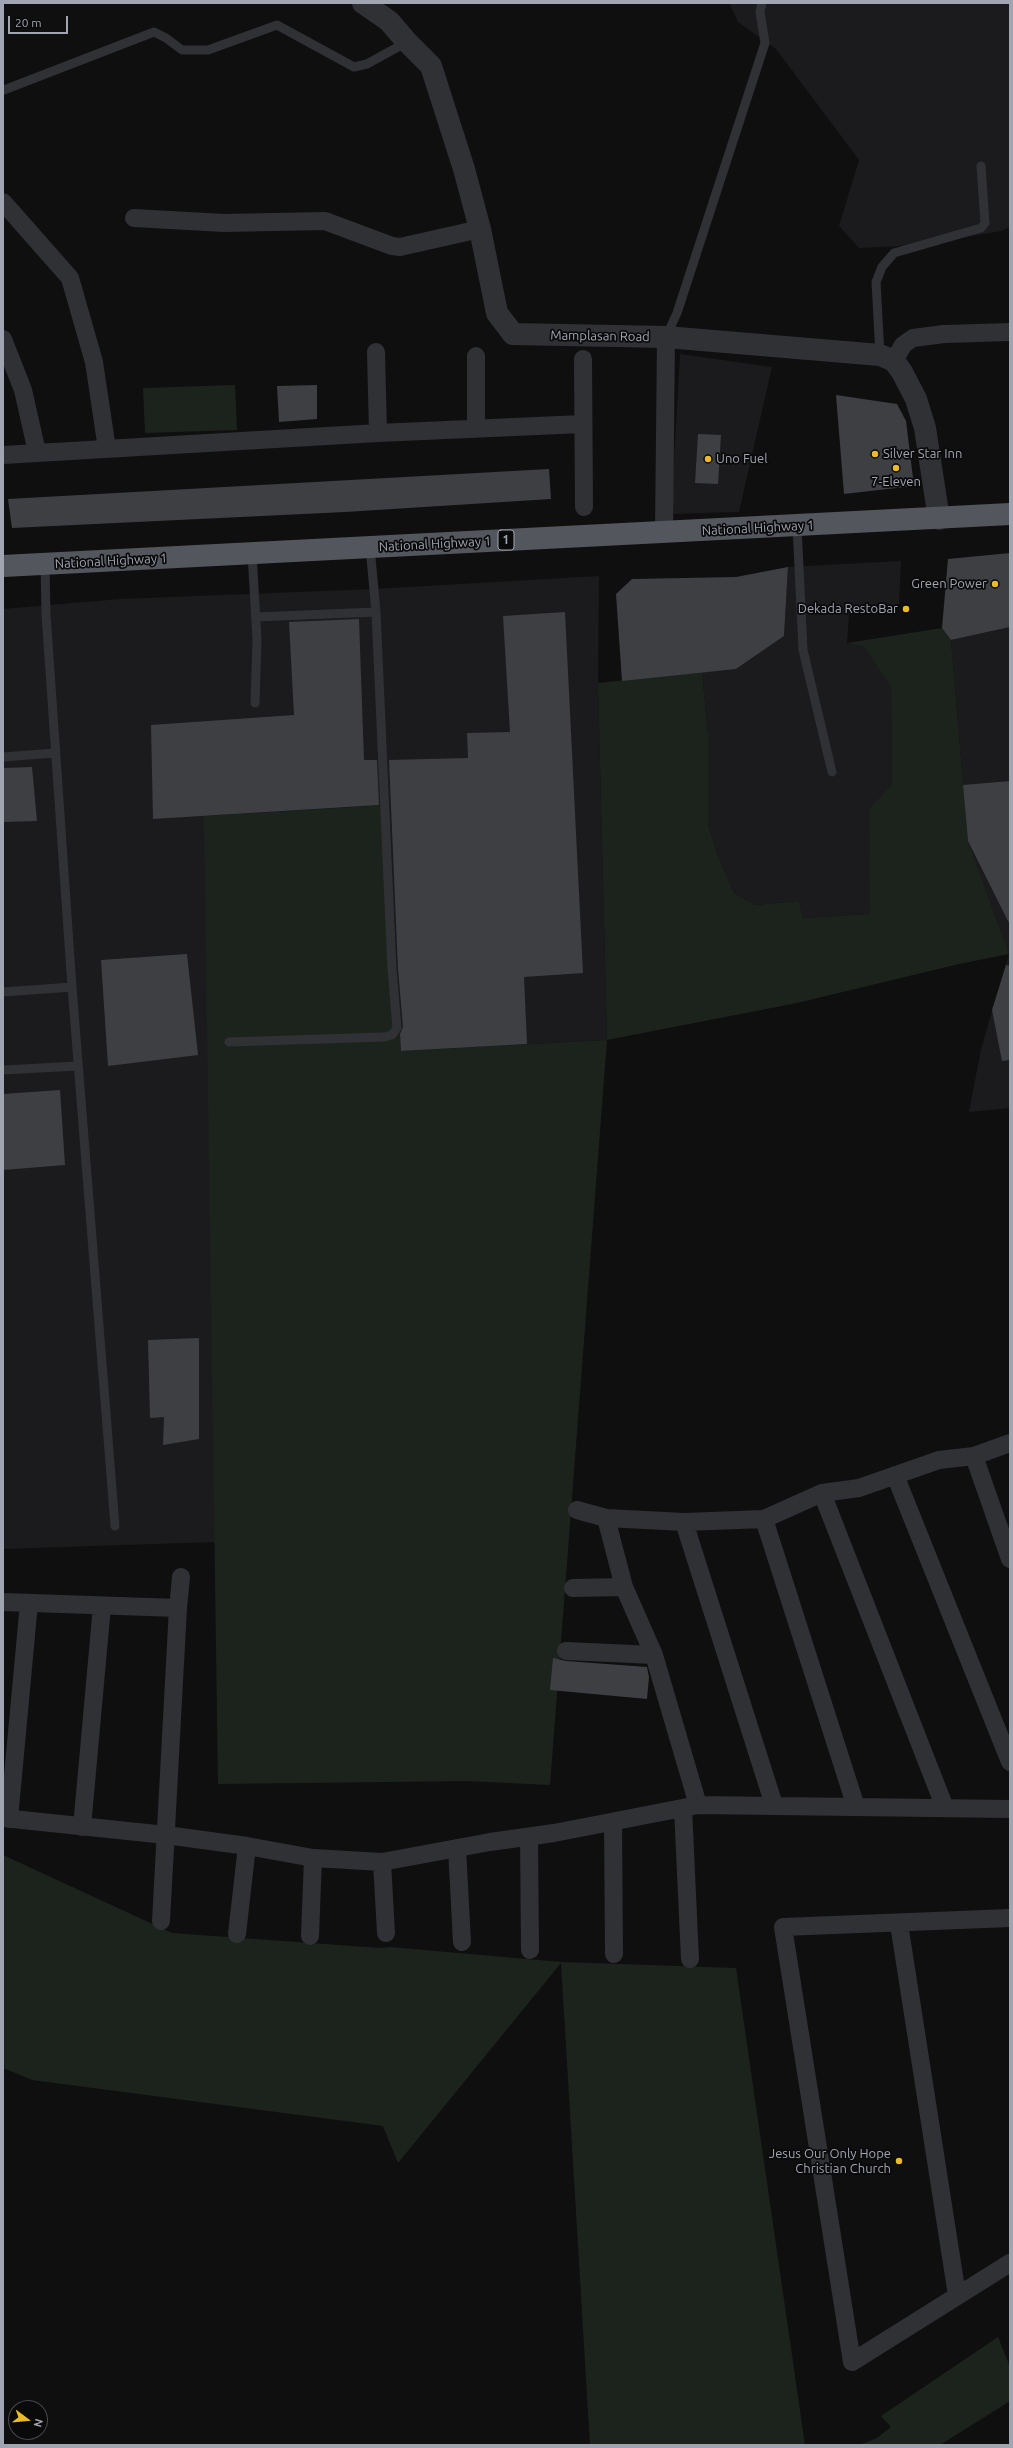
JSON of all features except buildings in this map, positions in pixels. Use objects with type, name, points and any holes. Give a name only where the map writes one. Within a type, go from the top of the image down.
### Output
[{"type":"highway","name":"National Highway 1","points":[[3,566],[939,519],[1010,514]]},
{"type":"street","name":"Mamplasan Road","points":[[363,3],[389,21],[407,42],[432,66],[464,169],[480,229],[497,313],[513,334],[666,337],[887,358]]},
{"type":"street","points":[[3,202],[70,278],[94,362],[107,449]]},
{"type":"street","points":[[134,218],[224,223],[325,221],[400,247],[480,229]]},
{"type":"street","points":[[939,519],[925,428],[916,398],[902,372],[887,358],[913,338],[944,334],[1010,332]]},
{"type":"street","points":[[664,532],[666,337]]},
{"type":"street","points":[[3,339],[23,390],[37,452]]},
{"type":"street","points":[[376,352],[378,432]]},
{"type":"street","points":[[476,356],[476,427]]},
{"type":"street","points":[[583,359],[582,424],[584,507]]},
{"type":"street","points":[[3,455],[378,432],[582,424]]},
{"type":"street","points":[[577,1510],[606,1518],[684,1522],[764,1519],[822,1493],[859,1488],[939,1460],[974,1456],[1010,1443]]},
{"type":"street","points":[[974,1456],[1010,1559]]},
{"type":"street","points":[[895,1476],[1010,1762]]},
{"type":"street","points":[[822,1493],[945,1808]]},
{"type":"street","points":[[606,1518],[624,1587],[654,1655],[690,1806],[690,1959]]},
{"type":"street","points":[[764,1519],[856,1807]]},
{"type":"street","points":[[684,1522],[774,1805]]},
{"type":"street","points":[[161,1921],[180,1577]]},
{"type":"street","points":[[573,1588],[624,1587]]},
{"type":"street","points":[[3,1602],[178,1608]]},
{"type":"street","points":[[29,1604],[6,1819],[166,1835],[247,1846],[313,1858],[382,1862],[457,1848],[530,1838],[690,1806],[774,1805],[1010,1809]]},
{"type":"street","points":[[82,1826],[102,1606]]},
{"type":"street","points":[[566,1650],[654,1655]]},
{"type":"street","points":[[613,1822],[614,1954]]},
{"type":"street","points":[[530,1838],[530,1950]]},
{"type":"street","points":[[237,1934],[247,1846]]},
{"type":"street","points":[[457,1848],[462,1942]]},
{"type":"street","points":[[310,1936],[313,1858]]},
{"type":"street","points":[[382,1862],[386,1933]]},
{"type":"street","points":[[1010,1918],[899,1924],[783,1927],[852,2362],[956,2295],[1010,2263]]},
{"type":"street","points":[[899,1924],[956,2295]]},
{"type":"lane","points":[[666,337],[677,313],[765,43],[760,12],[762,3]]},
{"type":"lane","points":[[4,90],[154,32],[166,38],[182,50],[208,50],[277,25],[354,67],[367,64],[407,42]]},
{"type":"lane","points":[[887,358],[876,282],[882,267],[894,253],[981,228],[985,223],[981,166]]},
{"type":"lane","points":[[797,526],[804,650],[832,772]]},
{"type":"lane","points":[[229,1042],[384,1037],[392,1035],[397,1028],[391,961],[376,612],[370,547]]},
{"type":"lane","points":[[252,553],[256,617],[255,703]]},
{"type":"lane","points":[[45,564],[46,614],[72,987],[116,1526]]},
{"type":"lane","points":[[256,617],[376,612]]},
{"type":"lane","points":[[3,757],[55,753]]},
{"type":"lane","points":[[3,992],[72,987]]},
{"type":"lane","points":[[3,1070],[78,1066]]},
{"type":"shaded area","points":[[729,3],[1010,3],[1010,227],[1001,231],[918,245],[859,248],[839,226],[859,160],[776,49],[738,22]]},
{"type":"shaded area","points":[[680,354],[772,367],[739,512],[671,514]]},
{"type":"shaded area","points":[[235,385],[237,430],[145,433],[143,388]]},
{"type":"shaded area","points":[[901,561],[899,604],[849,614],[847,643],[864,647],[891,687],[892,784],[869,810],[871,914],[803,918],[799,901],[755,905],[734,893],[718,856],[708,825],[708,734],[702,672],[736,669],[784,636],[788,567]]},
{"type":"shaded area","points":[[599,576],[598,683],[607,1040],[401,1051],[380,701],[385,805],[205,816],[215,1542],[3,1549],[3,609],[120,599],[374,589]]},
{"type":"shaded area","points":[[1010,627],[1010,1108],[969,1112],[981,1049],[1009,954],[968,841],[951,640]]},
{"type":"shaded area","points":[[942,628],[951,640],[968,841],[1009,954],[959,964],[797,1003],[607,1040],[598,683],[702,672],[708,734],[708,825],[718,856],[734,893],[755,905],[799,901],[803,918],[870,914],[869,809],[892,784],[891,687],[864,647],[847,643]]},
{"type":"shaded area","points":[[385,805],[401,1051],[607,1040],[550,1785],[468,1781],[218,1784],[204,816]]},
{"type":"shaded area","points":[[3,1855],[172,1933],[380,1948],[390,1947],[561,1962],[736,1968],[805,2445],[590,2445],[561,1963],[398,2163],[383,2126],[32,2080],[3,2068]]},
{"type":"shaded area","points":[[998,2337],[1010,2367],[1010,2401],[940,2445],[859,2445],[877,2438],[891,2427],[881,2416]]},
{"type":"place","name":"Silver Star Inn","points":[[875,454]]},
{"type":"place","name":"Uno Fuel","points":[[708,459]]},
{"type":"place","name":"7-Eleven","points":[[896,468]]},
{"type":"place","name":"Green Power","points":[[995,584]]},
{"type":"place","name":"Dekada RestoBar","points":[[906,609]]},
{"type":"place","name":"Jesus Our Only Hope Christian Church","points":[[899,2161]]}]
